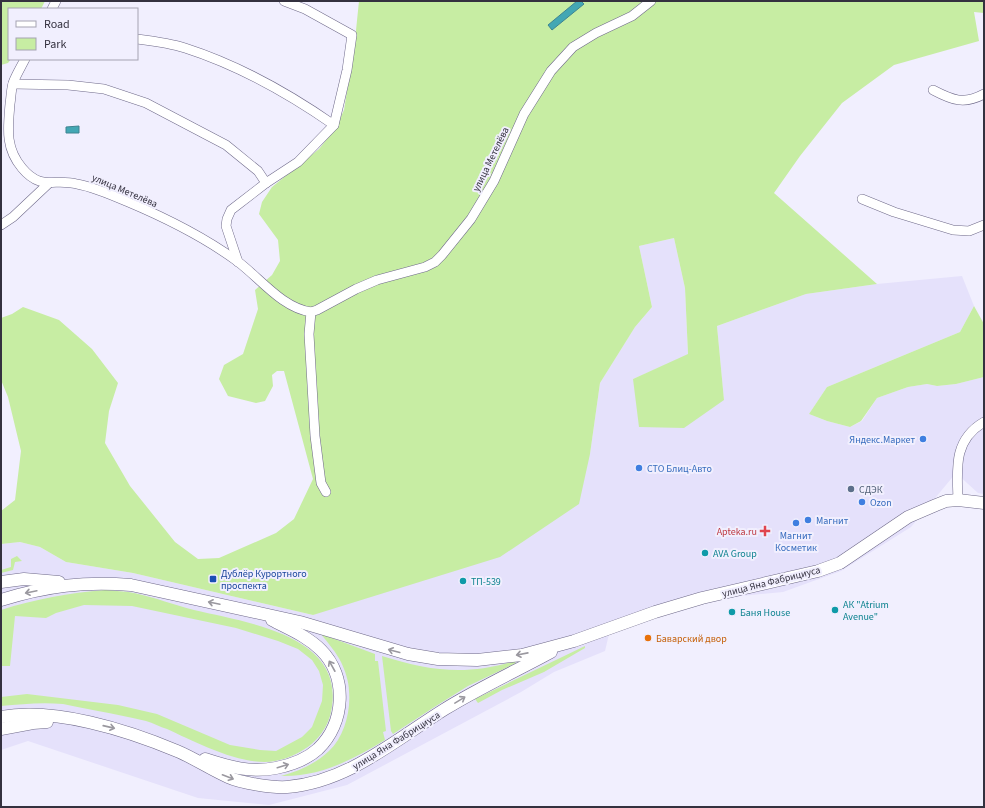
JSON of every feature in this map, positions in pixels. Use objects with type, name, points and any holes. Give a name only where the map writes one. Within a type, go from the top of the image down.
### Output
[{"type":"main road","name":"улица Яна Фабрициуса","points":[[1,600],[29,592],[72,584],[107,583],[131,585],[300,622],[408,654],[438,659],[477,660],[522,655],[574,641],[695,600],[818,570],[840,563],[908,517],[936,505],[958,500],[984,503]]},
{"type":"main road","points":[[1,582],[30,579],[72,584]]},
{"type":"main road","points":[[178,751],[230,767],[246,770],[278,768],[307,757],[317,750],[326,740],[331,731],[340,708],[339,680],[332,665],[322,651],[309,640],[253,611]]},
{"type":"main road","name":"улица Яна Фабрициуса","points":[[1,717],[29,714],[68,718],[116,729],[178,751],[229,778],[260,785],[286,787],[311,783],[338,774],[364,762],[465,697],[574,641]]},
{"type":"main road","points":[[1,729],[33,723],[88,723]]},
{"type":"street","points":[[238,262],[226,226],[231,210],[266,183],[298,162],[334,125],[347,70],[352,35],[305,10],[284,1]]},
{"type":"street","name":"улица Метелёва","points":[[25,60],[13,84],[8,140],[20,166],[27,173],[34,179],[48,184],[75,183],[88,186],[128,202],[196,234],[238,262],[288,304],[302,311],[311,312],[377,280],[425,267],[435,262],[471,219],[494,182],[524,114],[551,71],[573,47],[596,33],[632,16],[651,1]]},
{"type":"street","points":[[138,39],[184,48],[241,70],[303,104],[334,125]]},
{"type":"street","points":[[13,84],[68,85],[104,89],[146,103],[226,145],[258,171],[266,183]]},
{"type":"street","points":[[933,90],[950,99],[964,100],[977,98],[984,94]]},
{"type":"street","points":[[1,225],[13,217],[48,184]]},
{"type":"street","points":[[862,199],[894,212],[953,230],[969,231],[984,225]]},
{"type":"street","points":[[311,312],[309,334],[315,436],[322,483],[326,492]]},
{"type":"street","points":[[958,500],[958,455],[962,443],[977,426],[984,422]]},
{"type":"shaded area","points":[[674,238],[685,288],[688,355],[633,379],[724,400],[717,326],[806,294],[877,284],[962,276],[974,306],[960,332],[827,387],[809,414],[827,421],[850,427],[862,421],[877,398],[908,387],[927,384],[937,386],[956,384],[984,377],[984,494],[978,493],[956,473],[911,527],[841,571],[783,592],[741,596],[680,606],[609,634],[605,651],[554,672],[521,692],[347,785],[269,805],[198,798],[28,741],[1,750],[1,544],[20,542],[40,547],[66,562],[133,573],[313,615],[590,454],[600,383],[635,327],[652,307],[639,246]]},
{"type":"green space","points":[[1,1],[45,1],[42,8],[8,8],[8,60],[10,60],[8,63],[1,65]]},
{"type":"green space","points":[[359,1],[984,1],[984,13],[974,12],[979,41],[894,65],[842,103],[800,156],[774,193],[877,284],[806,294],[717,326],[724,400],[684,428],[639,427],[633,379],[688,354],[685,288],[674,238],[639,246],[652,307],[635,327],[600,383],[590,454],[579,504],[500,557],[313,615],[133,573],[66,562],[40,547],[20,542],[1,544],[1,511],[15,500],[21,451],[8,397],[1,380],[1,318],[12,314],[23,307],[59,320],[92,349],[118,383],[109,411],[105,443],[130,486],[175,542],[198,559],[219,558],[276,533],[294,519],[313,479],[284,371],[277,371],[272,375],[273,386],[265,401],[256,403],[228,396],[219,379],[224,365],[243,354],[258,309],[255,290],[272,275],[280,261],[278,240],[259,214],[262,202],[272,187],[319,149],[335,129],[344,110],[355,40]]},
{"type":"green space","points":[[974,306],[984,324],[984,377],[956,384],[937,386],[927,384],[908,387],[877,398],[861,421],[850,427],[827,421],[809,414],[827,387],[960,332]]},
{"type":"green space","points":[[17,556],[22,561],[15,562],[13,570],[1,573],[1,570],[11,567],[11,559]]},
{"type":"green space","points":[[105,590],[142,595],[186,608],[267,628],[290,638],[311,651],[325,668],[332,689],[330,716],[322,733],[301,752],[284,759],[262,762],[234,757],[146,721],[128,717],[55,703],[1,706],[1,697],[27,694],[118,705],[157,714],[230,745],[260,750],[276,751],[302,737],[312,727],[322,701],[323,685],[319,671],[312,660],[298,649],[236,628],[132,606],[84,605],[56,613],[46,618],[15,616],[10,666],[1,666],[1,610],[52,597]]},
{"type":"green space","points":[[321,634],[375,654],[375,661],[378,661],[386,731],[383,732],[385,740],[335,766],[309,774],[281,776],[294,772],[324,756],[339,739],[348,715],[349,687],[346,676],[339,658]]},
{"type":"green space","points":[[585,646],[585,648],[544,672],[502,690],[478,703],[475,699]]},
{"type":"green space","points":[[382,656],[416,665],[448,670],[480,669],[514,661],[516,663],[468,686],[393,734],[391,731]]},
{"type":"water","points":[[577,1],[581,1],[584,4],[552,30],[548,25]]},
{"type":"water","points":[[79,126],[79,133],[66,133],[66,127]]},
{"type":"place","name":"Яндекс.Маркет","points":[[923,439]]},
{"type":"place","name":"СТО Блиц-Авто","points":[[639,468]]},
{"type":"place","name":"СДЭК","points":[[851,489]]},
{"type":"place","name":"Ozon","points":[[862,502]]},
{"type":"place","name":"Магнит","points":[[808,520]]},
{"type":"place","name":"Магнит Косметик","points":[[796,523]]},
{"type":"place","name":"Apteka.ru","points":[[765,531]]},
{"type":"place","name":"AVA Group","points":[[705,553]]},
{"type":"place","name":"Дублёр Курортного проспекта","points":[[213,579]]},
{"type":"place","name":"ТП-539","points":[[463,581]]},
{"type":"place","name":"АК \"Atrium Avenue\"","points":[[835,610]]},
{"type":"place","name":"Баня House","points":[[732,612]]},
{"type":"place","name":"Баварский двор","points":[[648,638]]}]
